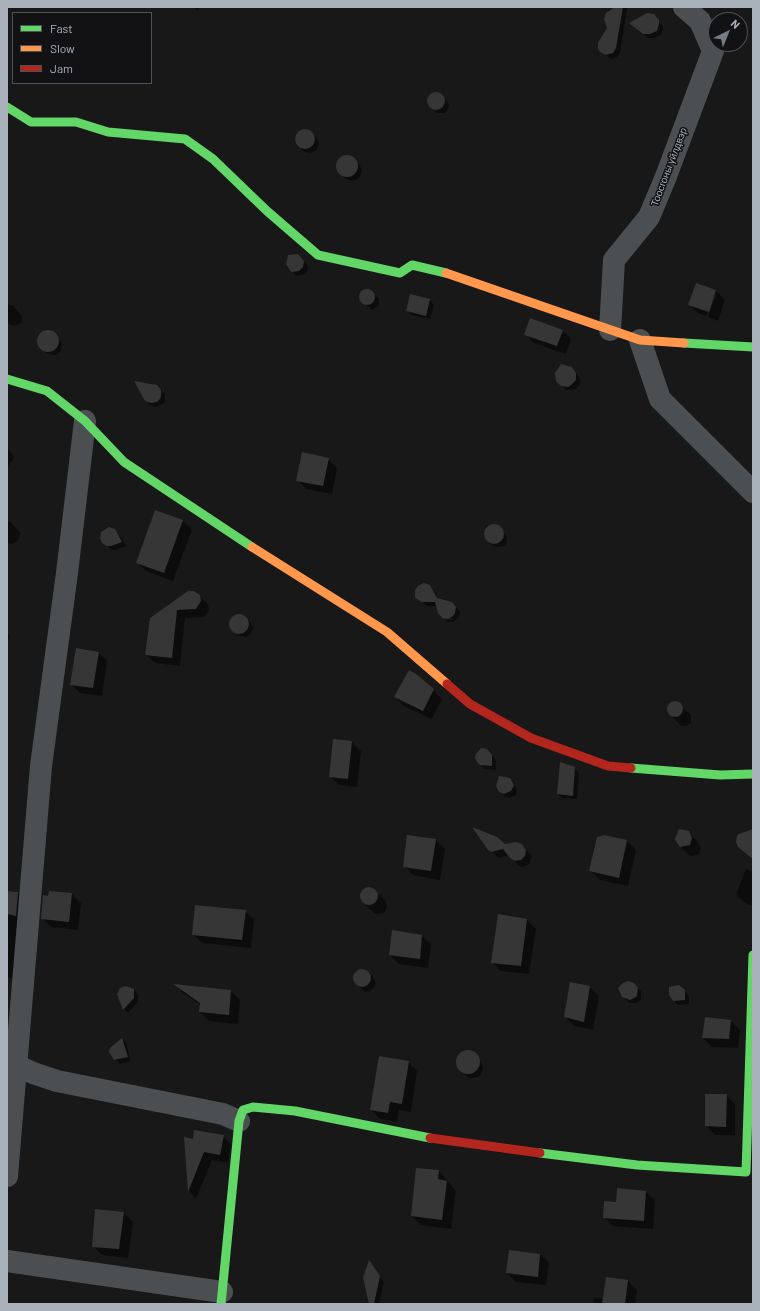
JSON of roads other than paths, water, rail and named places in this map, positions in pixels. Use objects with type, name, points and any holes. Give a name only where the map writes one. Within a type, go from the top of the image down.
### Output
[{"type":"street","name":"Тоосгоны үйлдвэр","points":[[610,330],[614,260],[649,217],[713,51],[700,21],[684,7]]},
{"type":"street","points":[[7,107],[31,122],[76,122],[108,132],[185,139],[213,159],[267,211],[318,254],[400,272],[412,265],[448,274],[640,340],[753,347]]},
{"type":"street","points":[[640,340],[660,400],[753,492]]},
{"type":"street","points":[[7,379],[47,391],[85,422],[124,462],[233,535],[387,632],[470,704],[531,738],[608,766],[720,775],[753,774]]},
{"type":"street","points":[[7,1176],[41,766],[67,573],[85,422]]},
{"type":"street","points":[[7,1261],[221,1298],[239,1121],[243,1110],[253,1106],[294,1111],[417,1136],[483,1146],[637,1164],[746,1172],[753,955]]},
{"type":"street","points":[[16,1065],[33,1073],[57,1081],[223,1114],[239,1121]]}]
